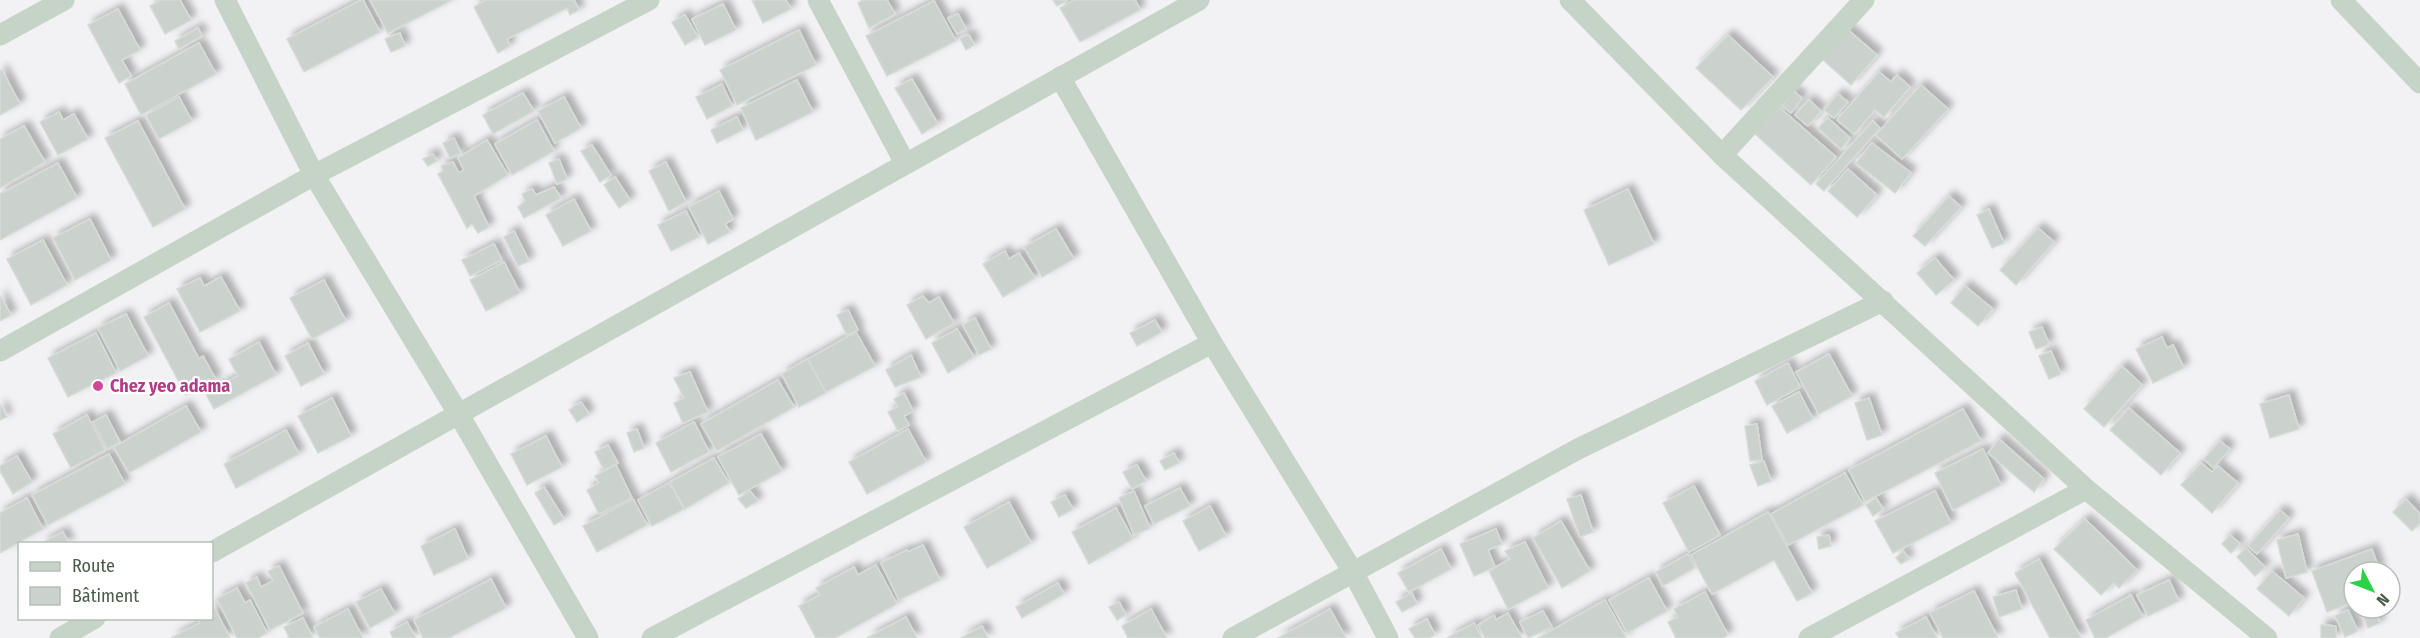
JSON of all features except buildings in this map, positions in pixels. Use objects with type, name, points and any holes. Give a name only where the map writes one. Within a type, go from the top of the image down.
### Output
[{"type":"street","points":[[0,35],[64,0]]},
{"type":"street","points":[[225,0],[314,175],[458,412],[588,638]]},
{"type":"street","points":[[0,351],[314,175],[649,0]]},
{"type":"street","points":[[818,0],[905,163]]},
{"type":"street","points":[[213,551],[458,412],[1199,0]]},
{"type":"street","points":[[1570,0],[1722,154],[2086,489],[2267,638]]},
{"type":"street","points":[[1722,154],[1864,0]]},
{"type":"street","points":[[2341,0],[2420,83]]},
{"type":"street","points":[[1060,77],[1212,343],[1353,572],[1388,638]]},
{"type":"street","points":[[1233,638],[1578,448],[1883,302]]},
{"type":"street","points":[[652,638],[1212,343]]},
{"type":"street","points":[[1809,638],[2086,489]]},
{"type":"street","points":[[60,638],[92,620]]},
{"type":"place","name":"Chez yeo adama","points":[[98,386]]}]
